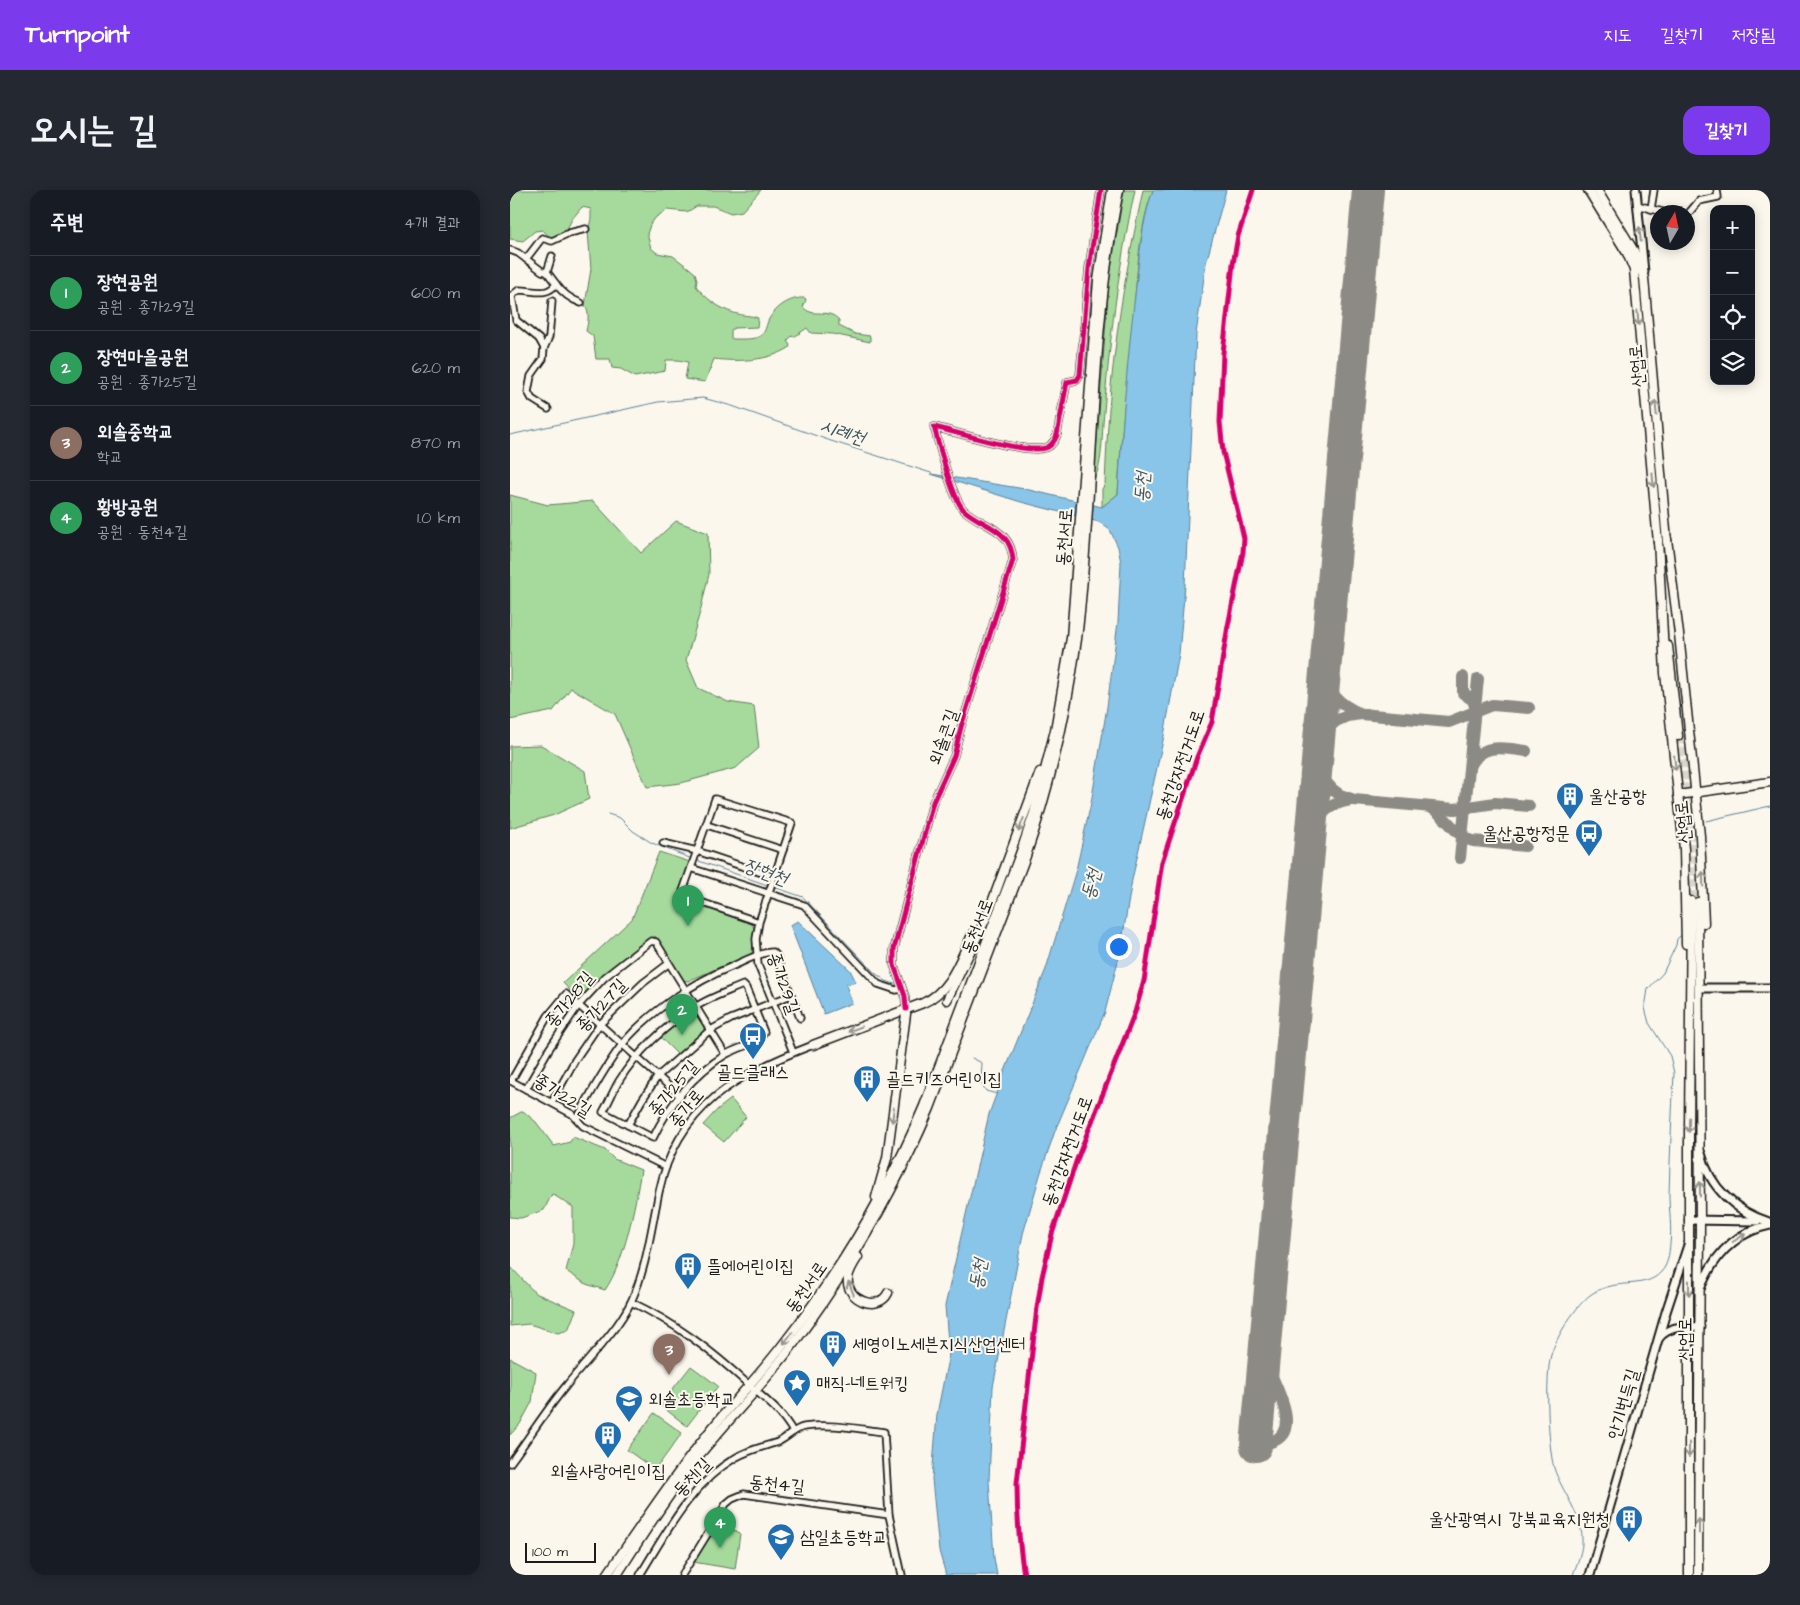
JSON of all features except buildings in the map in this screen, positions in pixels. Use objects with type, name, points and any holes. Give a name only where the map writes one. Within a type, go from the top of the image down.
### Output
[{"type":"main road","name":"동천서로","points":[[1086,489],[1098,280],[1112,190]]},
{"type":"main road","name":"동천서로","points":[[617,1575],[695,1461],[813,1305],[864,1227],[900,1159],[928,1097],[1020,854],[1034,813],[1055,730],[1071,638],[1103,298],[1119,190]]},
{"type":"main road","name":"산업로","points":[[1588,190],[1627,253],[1634,270],[1658,540],[1681,736],[1667,539],[1644,278]]},
{"type":"main road","points":[[1597,190],[1634,251],[1644,278]]},
{"type":"main road","name":"산업로","points":[[1667,539],[1679,634],[1703,874],[1704,988],[1700,1103]]},
{"type":"main road","name":"산업로","points":[[1658,540],[1665,673],[1685,874],[1690,1103]]},
{"type":"main road","name":"동천서로","points":[[607,1575],[689,1457],[791,1347],[817,1310],[878,1214],[914,1147],[1040,815],[1057,748],[1077,639],[1081,546]]},
{"type":"main road","points":[[946,1000],[987,916],[1055,730]]},
{"type":"main road","points":[[1678,795],[1770,782]]},
{"type":"main road","points":[[813,1045],[936,997],[949,982],[1004,870]]},
{"type":"main road","name":"산업로","points":[[1690,1575],[1689,1220],[1695,902],[1700,1103],[1698,1575]]},
{"type":"main road","points":[[864,1227],[875,1202],[886,1165],[906,1012]]},
{"type":"main road","points":[[878,1214],[849,1274],[848,1284],[852,1294],[862,1300],[876,1303],[882,1301],[888,1293]]},
{"type":"street","name":"외솔큰길","points":[[906,1012],[906,996],[894,965],[894,949],[934,802],[954,756],[1013,560],[1010,547],[1000,532],[970,515],[962,508],[956,497],[942,457],[934,427],[1018,447],[1041,449],[1054,442],[1067,382],[1077,380],[1080,375],[1090,268],[1101,190]]},
{"type":"street","name":"산업로","points":[[1636,190],[1644,278]]},
{"type":"street","points":[[1652,205],[1654,190]]},
{"type":"street","points":[[1695,206],[1699,201],[1718,197],[1717,190]]},
{"type":"street","points":[[1637,205],[1650,209]]},
{"type":"street","points":[[526,259],[542,238],[552,240],[586,229]]},
{"type":"street","points":[[510,250],[518,253],[542,272],[547,272],[562,292],[570,299],[581,303]]},
{"type":"street","points":[[547,272],[552,256]]},
{"type":"street","points":[[544,348],[539,339],[516,320],[511,297],[519,290],[544,292],[553,288],[556,284]]},
{"type":"street","points":[[548,409],[532,398],[528,392],[531,376],[543,359],[544,348],[549,337],[552,302]]},
{"type":"street","name":"종가29길","points":[[759,922],[686,897],[684,891],[715,799],[792,823],[759,922],[756,939],[758,964],[793,1052]]},
{"type":"street","points":[[707,825],[783,850]]},
{"type":"street","points":[[662,842],[773,879]]},
{"type":"street","points":[[692,867],[804,905],[878,984],[896,990],[902,989]]},
{"type":"street","name":"종가28길","points":[[526,1089],[549,1049],[578,1006],[605,977],[651,942],[656,942],[668,964]]},
{"type":"street","points":[[577,1119],[592,1089],[622,1045],[651,1016],[686,990],[719,972],[757,956],[770,952],[776,954],[800,1018]]},
{"type":"street","points":[[668,964],[725,1054]]},
{"type":"street","name":"종가27길","points":[[552,1102],[575,1060],[598,1025],[643,983],[668,964]]},
{"type":"street","points":[[628,1126],[603,1112],[620,1080],[637,1057],[677,1020],[695,1007],[743,985],[754,1009]]},
{"type":"street","points":[[1704,988],[1770,988]]},
{"type":"street","name":"종가22길","points":[[578,1006],[566,994],[548,1016],[511,1081],[552,1102],[577,1119],[583,1126],[666,1167]]},
{"type":"street","name":"종가25길","points":[[754,1009],[764,1032],[760,1039],[725,1054],[699,1076],[662,1118],[652,1138],[628,1126],[658,1076],[709,1031],[731,1019],[754,1009],[791,995]]},
{"type":"street","points":[[578,1006],[680,1096]]},
{"type":"street","name":"종가로","points":[[510,1463],[565,1386],[616,1327],[631,1302],[645,1263],[659,1191],[666,1167],[686,1128],[719,1092],[750,1072],[813,1045]]},
{"type":"street","points":[[1700,1148],[1707,1172],[1722,1193],[1745,1213],[1770,1223]]},
{"type":"street","points":[[1689,1220],[1770,1223]]},
{"type":"street","points":[[1700,1289],[1712,1264],[1727,1246],[1738,1237],[1770,1223]]},
{"type":"street","name":"안기번득길","points":[[1590,1575],[1658,1338],[1689,1242]]},
{"type":"street","points":[[631,1302],[687,1333],[714,1354],[781,1413],[793,1432]]},
{"type":"street","points":[[1658,1338],[1663,1332],[1670,1329],[1700,1327]]},
{"type":"street","name":"동천1길","points":[[640,1575],[685,1506],[704,1481],[736,1457],[753,1449],[785,1439],[793,1432],[802,1428],[821,1426],[884,1432],[889,1515]]},
{"type":"street","name":"동천4길","points":[[682,1575],[726,1504],[737,1496],[752,1494],[889,1515]]},
{"type":"street","points":[[889,1515],[902,1575]]},
{"type":"green space","points":[[522,190],[761,190],[742,211],[731,213],[713,206],[697,206],[687,212],[667,210],[656,217],[650,225],[647,234],[651,248],[657,253],[673,256],[695,273],[696,286],[713,303],[737,314],[758,318],[757,327],[734,328],[731,330],[731,338],[733,339],[751,339],[762,335],[775,311],[789,301],[805,298],[803,307],[807,310],[834,316],[839,320],[839,326],[855,334],[870,336],[870,342],[833,334],[811,333],[807,328],[787,341],[790,345],[789,348],[772,356],[753,360],[714,359],[705,382],[685,379],[688,362],[678,360],[666,360],[665,371],[635,377],[621,369],[612,368],[610,359],[596,359],[593,336],[586,331],[588,315],[585,305],[591,269],[588,231],[591,209],[582,207],[572,219],[565,233],[551,239],[543,230],[535,231],[523,241],[510,239],[510,193]]},
{"type":"green space","points":[[1124,190],[1135,190],[1119,277],[1108,365],[1101,453],[1099,467],[1094,479],[1109,281]]},
{"type":"green space","points":[[1143,190],[1153,190],[1148,204],[1140,248],[1118,494],[1102,507],[1102,489],[1105,484],[1107,434],[1117,331]]},
{"type":"green space","points":[[510,495],[548,505],[593,501],[641,553],[676,521],[708,533],[709,574],[686,660],[698,688],[728,702],[754,706],[759,748],[736,768],[681,783],[647,787],[615,714],[571,688],[553,711],[510,720]]},
{"type":"green space","points":[[541,745],[585,771],[589,799],[554,815],[510,828],[510,746]]},
{"type":"green space","points":[[659,852],[690,862],[678,898],[752,924],[754,928],[752,953],[688,981],[682,980],[655,936],[599,978],[579,1000],[563,983],[632,919]]},
{"type":"green space","points":[[695,1012],[704,1027],[703,1033],[677,1054],[660,1037],[679,1020]]},
{"type":"green space","points":[[731,1099],[746,1117],[724,1142],[703,1125]]},
{"type":"green space","points":[[523,1111],[536,1122],[554,1146],[570,1142],[573,1137],[605,1150],[614,1159],[641,1170],[624,1249],[605,1290],[586,1284],[566,1271],[573,1244],[573,1207],[552,1194],[544,1210],[521,1218],[510,1217],[510,1118]]},
{"type":"green space","points":[[510,1266],[535,1293],[576,1310],[568,1330],[558,1333],[529,1324],[510,1326]]},
{"type":"green space","points":[[510,1358],[536,1372],[532,1402],[520,1424],[510,1435]]},
{"type":"green space","points":[[691,1366],[718,1386],[687,1426],[660,1405]]},
{"type":"green space","points":[[654,1413],[682,1433],[655,1470],[627,1450]]},
{"type":"green space","points":[[717,1528],[737,1531],[740,1534],[735,1569],[693,1562],[713,1530]]},
{"type":"water","name":"동천","points":[[1153,190],[1226,190],[1206,263],[1196,334],[1185,585],[1179,654],[1164,736],[1132,880],[1120,953],[1105,1012],[1055,1131],[1023,1234],[993,1387],[989,1481],[994,1558],[997,1575],[946,1575],[939,1551],[932,1479],[937,1414],[949,1354],[945,1306],[989,1114],[1046,969],[1076,870],[1091,803],[1107,707],[1118,622],[1121,563],[1118,547],[1110,530],[1099,522],[1021,502],[931,474],[1025,489],[1102,507],[1118,494],[1127,370],[1139,256],[1143,229]]},
{"type":"water","points":[[798,921],[850,970],[856,982],[846,985],[852,1003],[824,1014],[790,925]]},
{"type":"waterway","name":"시례천","points":[[510,435],[658,402],[703,398],[931,473]]},
{"type":"waterway","points":[[1706,821],[1770,806]]},
{"type":"waterway","name":"장현천","points":[[608,814],[620,818],[633,831],[652,843],[692,859]]},
{"type":"waterway","name":"장현천","points":[[696,860],[770,886]]},
{"type":"waterway","name":"장현천","points":[[774,887],[803,897],[875,973],[886,981],[895,984]]},
{"type":"waterway","points":[[1573,1575],[1582,1548],[1581,1529],[1579,1520],[1557,1476],[1552,1458],[1548,1412],[1549,1365],[1551,1355],[1562,1330],[1580,1304],[1595,1292],[1607,1287],[1650,1280],[1661,1272],[1667,1263],[1671,1238],[1669,1195],[1674,1073],[1670,1056],[1649,1023],[1645,1008],[1648,989],[1663,973],[1680,936]]},
{"type":"waterway","name":"장현천","points":[[972,1058],[982,1063],[981,1083],[986,1091],[997,1094]]},
{"type":"taxiway","points":[[1325,668],[1332,692],[1340,702],[1361,714]]},
{"type":"taxiway","points":[[1463,677],[1463,693],[1473,700],[1475,706]]},
{"type":"taxiway","points":[[1460,858],[1478,679]]},
{"type":"taxiway","points":[[1529,708],[1492,705],[1449,722],[1361,714],[1347,716],[1336,721],[1328,728],[1321,739],[1318,754],[1320,770],[1324,780],[1340,795],[1354,800],[1455,809],[1495,803],[1529,806]]},
{"type":"taxiway","points":[[1470,767],[1475,759],[1487,750],[1502,748],[1526,751]]},
{"type":"taxiway","points":[[1311,834],[1318,820],[1330,807],[1351,800]]},
{"type":"taxiway","points":[[1430,807],[1461,835],[1473,841],[1525,846]]},
{"type":"taxiway","points":[[1262,1377],[1248,1430],[1255,1440],[1266,1443],[1280,1437],[1285,1429],[1286,1419],[1280,1396],[1267,1364],[1265,1341]]},
{"type":"runway","points":[[1256,1446],[1368,190]]},
{"type":"tunnel","points":[[1678,736],[1690,849],[1691,901]]},
{"type":"tunnel","points":[[1684,736],[1696,848],[1698,902]]},
{"type":"cycle path","points":[[906,1009],[905,996],[894,965],[894,949],[933,802],[954,756],[961,727],[1013,560],[1011,549],[1002,535],[971,516],[959,504],[934,427],[1010,446],[1039,449],[1048,447],[1054,442],[1067,382],[1077,380],[1080,375],[1089,268],[1101,190]]},
{"type":"cycle path","name":"동천강자전거도로","points":[[1024,1575],[1017,1507],[1017,1483],[1042,1277],[1052,1234],[1076,1162],[1135,1012],[1144,981],[1162,862],[1197,757],[1212,722],[1243,552],[1244,538],[1223,452],[1220,422],[1223,353],[1233,264],[1238,236],[1253,190]]},
{"type":"place","name":"울산공항","points":[[1570,820]]},
{"type":"place","name":"울산공항정문","points":[[1589,857]]},
{"type":"place","name":"장현공원","points":[[688,926]]},
{"type":"place","name":"장현마을공원","points":[[682,1035]]},
{"type":"place","name":"골드클래스","points":[[753,1060]]},
{"type":"place","name":"골드키즈어린이집","points":[[867,1103]]},
{"type":"place","name":"뜰에어린이집","points":[[688,1290]]},
{"type":"place","name":"세영이노세븐지식산업센터","points":[[833,1368]]},
{"type":"place","name":"외솔중학교","points":[[669,1375]]},
{"type":"place","name":"매직-네트워킹","points":[[797,1407]]},
{"type":"place","name":"외솔초등학교","points":[[629,1423]]},
{"type":"place","name":"외솔사랑어린이집","points":[[608,1459]]},
{"type":"place","name":"울산광역시 강북교육지원청","points":[[1629,1543]]},
{"type":"place","name":"황방공원","points":[[720,1548]]},
{"type":"place","name":"삼일초등학교","points":[[781,1561]]}]
